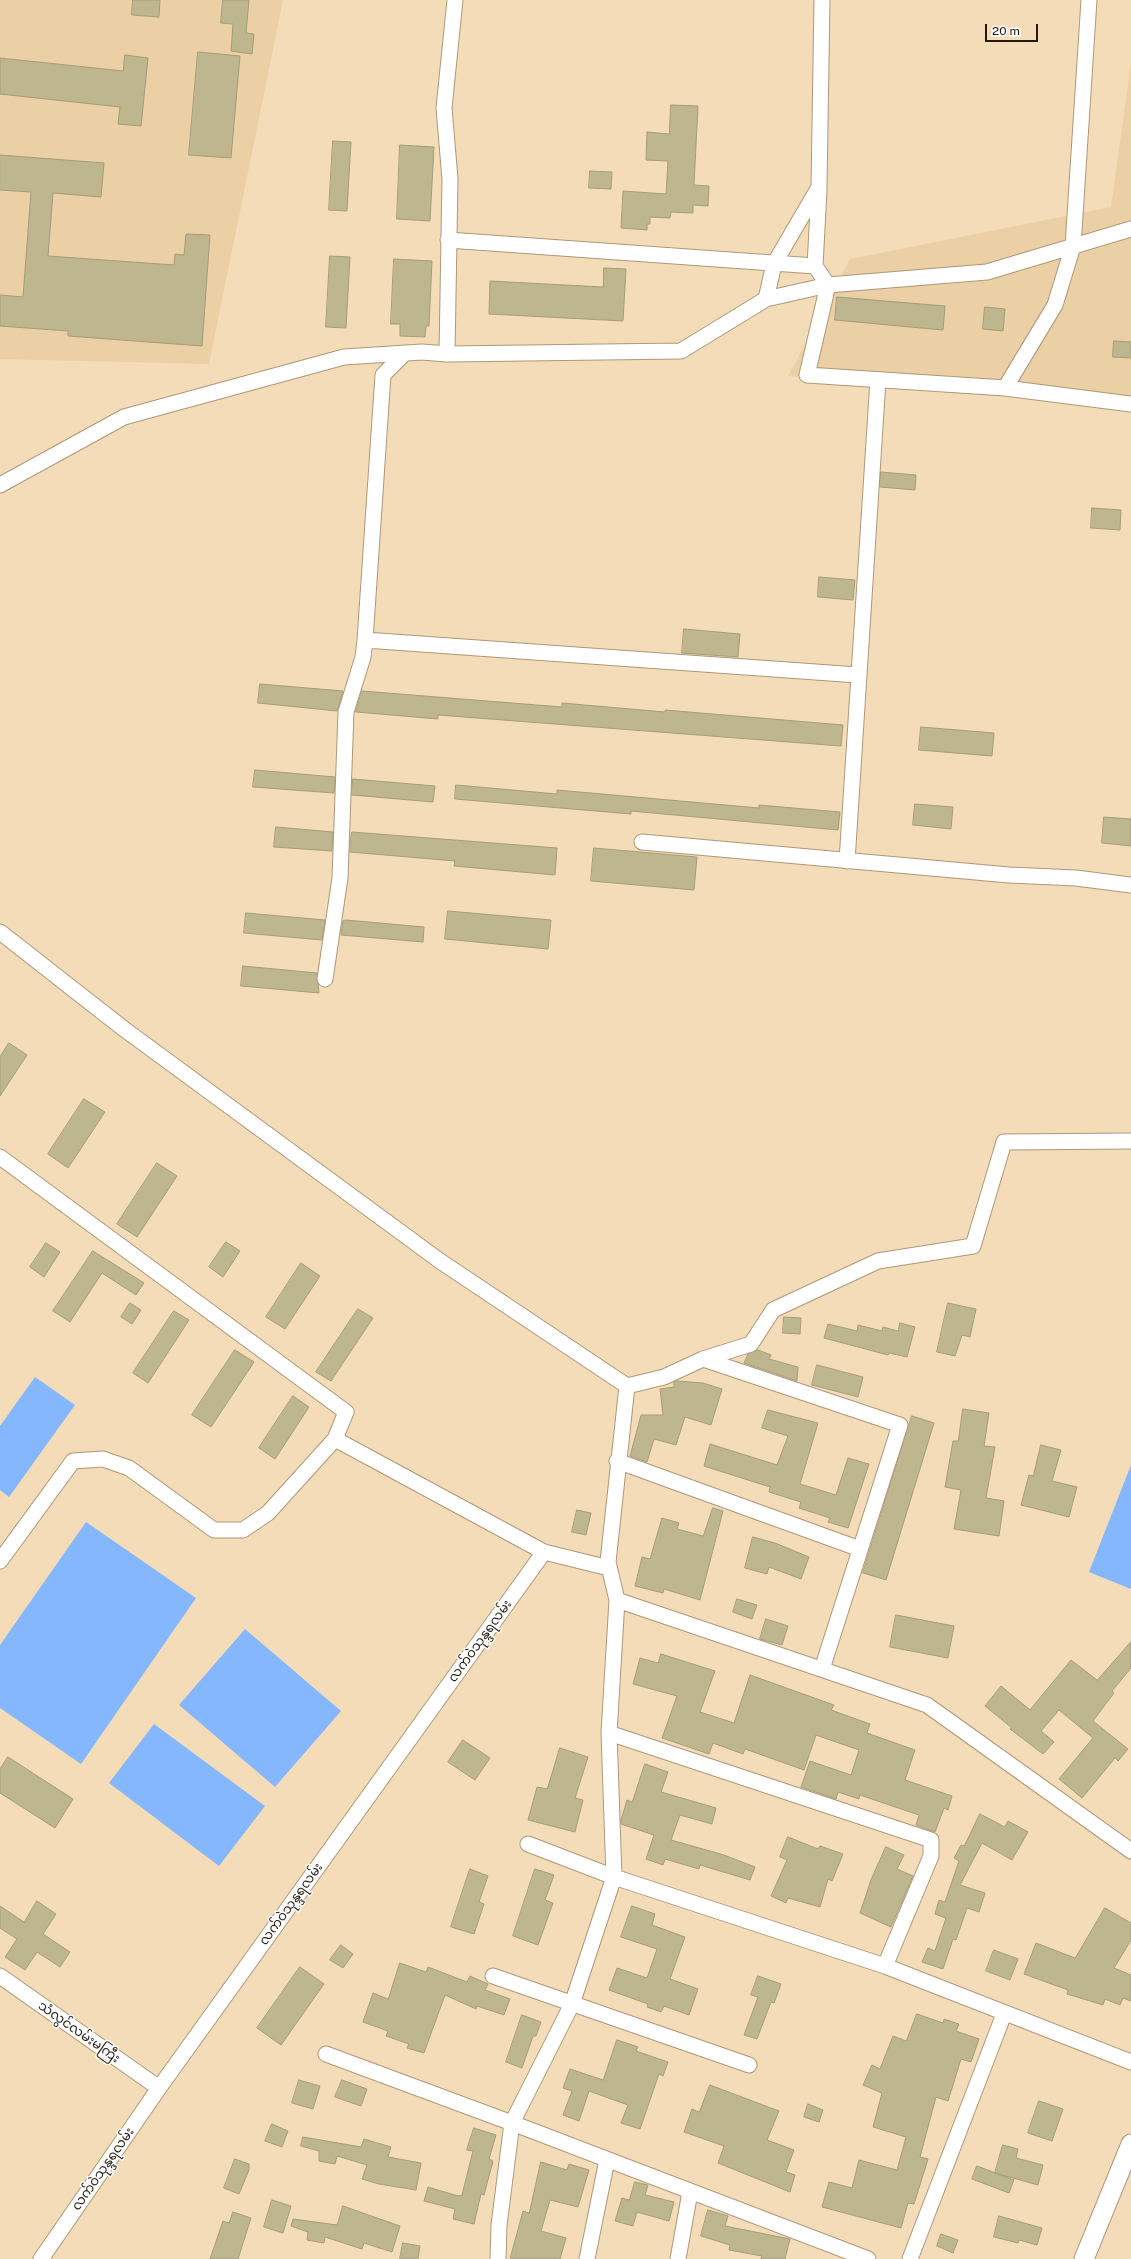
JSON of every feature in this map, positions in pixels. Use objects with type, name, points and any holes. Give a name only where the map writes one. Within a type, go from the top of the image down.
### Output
[{"type":"street","points":[[447,354],[450,179],[444,108],[455,0]]},
{"type":"street","points":[[822,0],[820,187],[815,266],[828,285],[807,375],[1005,388],[1131,404]]},
{"type":"street","points":[[1005,388],[1055,304],[1073,246],[1089,0]]},
{"type":"street","points":[[766,299],[774,264],[820,187]]},
{"type":"street","points":[[0,485],[124,416],[344,357],[405,353],[447,354],[681,351],[766,299],[828,285],[987,272],[1131,229]]},
{"type":"street","points":[[448,240],[815,266]]},
{"type":"street","points":[[325,979],[340,878],[346,712],[363,657],[365,640],[383,375],[405,353]]},
{"type":"street","points":[[847,861],[878,380]]},
{"type":"street","points":[[365,640],[858,675]]},
{"type":"street","points":[[642,842],[1009,875],[1076,878],[1131,885]]},
{"type":"street","points":[[0,932],[130,1034],[440,1261],[627,1386],[664,1378],[703,1359],[751,1344],[773,1310],[878,1261],[972,1246],[1004,1142],[1131,1141]]},
{"type":"street","points":[[0,1157],[346,1412],[335,1439],[268,1513],[243,1530],[214,1530],[129,1468],[103,1459],[73,1461],[0,1561]]},
{"type":"street","points":[[703,1359],[900,1425],[822,1669]]},
{"type":"street","points":[[498,2259],[499,2225],[512,2123],[572,2004],[614,1877],[609,1733],[617,1600],[608,1562],[617,1461],[627,1386]]},
{"type":"street","points":[[335,1439],[544,1552],[609,1568]]},
{"type":"street","points":[[617,1461],[860,1549]]},
{"type":"street","name":"လက်ဝဲသုန္ဒရလမ်း","points":[[41,2259],[159,2088],[544,1552]]},
{"type":"street","points":[[617,1600],[927,1705],[1131,1851]]},
{"type":"street","points":[[609,1733],[931,1840],[931,1856],[886,1966]]},
{"type":"street","points":[[528,1844],[614,1877],[886,1966],[1004,2014],[1131,2062]]},
{"type":"street","name":"သံလွင်လမ်းမကြီး","points":[[0,1976],[159,2088]]},
{"type":"street","points":[[493,1976],[749,2065]]},
{"type":"street","points":[[910,2259],[1004,2014]]},
{"type":"street","points":[[326,2054],[512,2123],[868,2259]]},
{"type":"street","points":[[1084,2259],[1131,2144]]},
{"type":"street","points":[[587,2259],[607,2160]]},
{"type":"street","points":[[678,2259],[690,2192]]},
{"type":"shaded area","points":[[0,0],[283,0],[209,364],[0,359]]},
{"type":"shaded area","points":[[1131,63],[1131,402],[788,376],[850,259],[1111,207]]},
{"type":"water","points":[[35,1377],[75,1405],[9,1497],[0,1490],[0,1426]]},
{"type":"water","points":[[1131,1465],[1131,1589],[1089,1572]]},
{"type":"water","points":[[86,1522],[196,1598],[81,1764],[0,1708],[0,1645]]},
{"type":"water","points":[[245,1629],[341,1711],[275,1787],[179,1705]]},
{"type":"water","points":[[154,1724],[265,1806],[219,1866],[109,1783]]},
{"type":"building","points":[[133,0],[160,0],[159,17],[132,15]]},
{"type":"building","points":[[223,0],[249,0],[246,33],[254,34],[252,54],[231,51],[233,24],[221,23]]},
{"type":"building","points":[[198,52],[240,56],[231,158],[189,155]]},
{"type":"building","points":[[125,55],[148,58],[141,126],[118,124],[120,107],[0,94],[0,58],[123,71]]},
{"type":"building","points":[[671,105],[698,106],[694,185],[709,186],[708,206],[693,205],[693,213],[671,212],[670,218],[650,217],[650,224],[647,224],[647,230],[621,228],[623,191],[666,194],[668,161],[646,160],[647,132],[669,134]]},
{"type":"building","points":[[333,141],[351,142],[347,211],[329,210]]},
{"type":"building","points":[[400,145],[434,147],[430,221],[397,219]]},
{"type":"building","points":[[0,155],[104,163],[101,197],[53,193],[48,256],[174,265],[175,254],[184,255],[186,234],[210,235],[202,346],[68,336],[68,331],[0,326],[0,295],[23,297],[31,192],[0,190]]},
{"type":"building","points":[[590,171],[612,172],[611,189],[589,188]]},
{"type":"building","points":[[330,256],[350,257],[346,328],[326,327]]},
{"type":"building","points":[[394,259],[432,261],[429,326],[426,326],[425,337],[400,336],[400,324],[391,324]]},
{"type":"building","points":[[604,268],[626,269],[623,321],[489,314],[490,281],[603,287]]},
{"type":"building","points":[[837,297],[945,306],[943,330],[835,320]]},
{"type":"building","points":[[985,307],[1005,309],[1003,331],[983,329]]},
{"type":"building","points":[[1114,341],[1131,342],[1131,358],[1113,357]]},
{"type":"building","points":[[881,472],[916,475],[915,490],[880,487]]},
{"type":"building","points":[[1092,508],[1121,510],[1120,530],[1091,528]]},
{"type":"building","points":[[819,577],[855,580],[853,600],[818,597]]},
{"type":"building","points":[[684,629],[740,634],[738,657],[682,653]]},
{"type":"building","points":[[260,684],[343,691],[337,711],[258,703]]},
{"type":"building","points":[[362,691],[562,707],[562,703],[665,712],[665,710],[843,725],[841,746],[438,715],[438,719],[356,712]]},
{"type":"building","points":[[921,727],[994,733],[992,756],[919,750]]},
{"type":"building","points":[[255,770],[335,777],[334,793],[253,787]]},
{"type":"building","points":[[353,779],[435,786],[433,802],[352,795]]},
{"type":"building","points":[[456,785],[557,794],[557,790],[759,808],[759,805],[840,812],[838,830],[631,811],[631,814],[455,799]]},
{"type":"building","points":[[915,804],[953,807],[951,829],[913,825]]},
{"type":"building","points":[[1104,817],[1131,819],[1131,846],[1102,843]]},
{"type":"building","points":[[276,827],[333,832],[332,851],[274,847]]},
{"type":"building","points":[[352,832],[557,848],[555,875],[454,866],[455,861],[350,852]]},
{"type":"building","points":[[594,848],[697,857],[694,890],[591,881]]},
{"type":"building","points":[[448,911],[551,920],[548,949],[445,939]]},
{"type":"building","points":[[246,913],[325,920],[322,940],[244,933]]},
{"type":"building","points":[[346,920],[424,927],[423,942],[341,935],[343,921]]},
{"type":"building","points":[[243,966],[317,973],[319,993],[241,986]]},
{"type":"building","points":[[9,1043],[27,1055],[0,1096],[0,1057]]},
{"type":"building","points":[[84,1099],[105,1112],[68,1168],[48,1154]]},
{"type":"building","points":[[157,1163],[177,1176],[137,1237],[117,1224]]},
{"type":"building","points":[[226,1242],[240,1251],[223,1277],[209,1267]]},
{"type":"building","points":[[46,1243],[60,1252],[44,1277],[30,1267]]},
{"type":"building","points":[[93,1251],[144,1283],[136,1295],[102,1273],[70,1322],[53,1311]]},
{"type":"building","points":[[301,1263],[320,1276],[285,1329],[266,1317]]},
{"type":"building","points":[[130,1303],[141,1310],[132,1324],[121,1317]]},
{"type":"building","points":[[948,1303],[976,1309],[970,1337],[962,1335],[955,1356],[937,1352]]},
{"type":"building","points":[[358,1309],[373,1318],[331,1381],[316,1372]]},
{"type":"building","points":[[174,1311],[189,1320],[148,1383],[133,1373]]},
{"type":"building","points":[[784,1317],[801,1318],[800,1334],[783,1333]]},
{"type":"building","points":[[900,1323],[915,1327],[907,1357],[889,1353],[888,1355],[824,1338],[828,1324],[857,1331],[858,1325],[882,1331],[883,1327],[898,1331]]},
{"type":"building","points":[[235,1350],[254,1362],[211,1427],[192,1415]]},
{"type":"building","points":[[758,1350],[771,1355],[769,1359],[798,1367],[797,1381],[744,1363],[748,1354]]},
{"type":"building","points":[[817,1365],[863,1377],[858,1397],[812,1385]]},
{"type":"building","points":[[674,1382],[703,1383],[722,1389],[711,1425],[685,1417],[676,1445],[654,1439],[647,1462],[630,1456],[641,1415],[663,1415],[660,1389],[674,1387]]},
{"type":"building","points":[[293,1396],[309,1407],[275,1459],[259,1448]]},
{"type":"building","points":[[963,1409],[989,1413],[984,1446],[995,1447],[986,1498],[1004,1501],[999,1536],[954,1529],[961,1490],[945,1487],[953,1441],[958,1441]]},
{"type":"building","points":[[768,1410],[818,1423],[800,1484],[836,1495],[848,1458],[869,1464],[848,1528],[828,1522],[830,1518],[799,1508],[801,1502],[769,1492],[770,1487],[704,1466],[710,1444],[777,1465],[788,1436],[762,1428]]},
{"type":"building","points":[[912,1416],[934,1423],[886,1580],[863,1573]]},
{"type":"building","points":[[1041,1445],[1061,1450],[1052,1481],[1077,1487],[1069,1517],[1021,1505],[1029,1475],[1033,1476]]},
{"type":"building","points":[[713,1508],[723,1511],[700,1600],[664,1589],[663,1593],[635,1586],[642,1557],[650,1559],[662,1518],[679,1523],[677,1529],[703,1536]]},
{"type":"building","points":[[577,1510],[591,1513],[586,1535],[572,1532]]},
{"type":"building","points":[[753,1537],[775,1543],[809,1557],[801,1579],[769,1567],[767,1574],[745,1568]]},
{"type":"building","points":[[737,1599],[757,1605],[752,1619],[733,1612]]},
{"type":"building","points":[[896,1615],[954,1626],[948,1658],[890,1647]]},
{"type":"building","points":[[766,1619],[788,1626],[782,1645],[760,1639]]},
{"type":"building","points":[[1131,1642],[1131,1668],[1112,1691],[1114,1693],[1093,1721],[1128,1749],[1118,1761],[1115,1758],[1082,1798],[1059,1779],[1093,1738],[1059,1710],[1041,1731],[1054,1742],[1043,1754],[1010,1729],[1012,1728],[985,1706],[1001,1686],[1030,1710],[1071,1660],[1097,1680]]},
{"type":"building","points":[[661,1654],[715,1671],[700,1712],[734,1723],[750,1675],[834,1705],[831,1710],[870,1724],[867,1733],[915,1750],[905,1780],[952,1796],[948,1810],[944,1808],[935,1832],[916,1825],[919,1815],[860,1795],[859,1799],[838,1792],[836,1799],[801,1787],[810,1761],[851,1775],[859,1750],[816,1735],[804,1770],[745,1749],[743,1754],[713,1743],[709,1754],[662,1738],[677,1696],[633,1684],[640,1658],[658,1663]]},
{"type":"building","points":[[463,1740],[490,1758],[475,1780],[448,1762]]},
{"type":"building","points":[[560,1748],[588,1757],[575,1798],[583,1800],[575,1832],[528,1820],[537,1787],[547,1789]]},
{"type":"building","points":[[8,1757],[73,1799],[55,1828],[0,1793],[0,1769]]},
{"type":"building","points":[[645,1764],[668,1772],[661,1792],[716,1808],[712,1824],[680,1815],[671,1840],[724,1855],[755,1867],[750,1880],[700,1865],[699,1869],[665,1859],[663,1865],[646,1859],[654,1835],[621,1824],[627,1800],[632,1802]]},
{"type":"building","points":[[980,1814],[1005,1827],[1008,1821],[1028,1832],[1012,1860],[982,1843],[960,1885],[985,1893],[979,1912],[967,1908],[956,1940],[953,1939],[943,1969],[922,1962],[928,1948],[935,1951],[946,1918],[935,1914],[939,1900],[945,1902],[959,1861],[954,1858],[961,1845],[964,1846]]},
{"type":"building","points":[[788,1837],[818,1849],[820,1846],[843,1854],[832,1881],[828,1879],[820,1907],[788,1898],[786,1903],[771,1896],[787,1860],[780,1857]]},
{"type":"building","points":[[886,1847],[904,1855],[897,1869],[913,1876],[891,1927],[860,1913],[871,1880]]},
{"type":"building","points":[[470,1869],[488,1876],[479,1902],[484,1904],[474,1934],[451,1927]]},
{"type":"building","points":[[535,1869],[554,1875],[545,1900],[553,1903],[538,1945],[513,1936]]},
{"type":"building","points":[[37,1901],[56,1914],[43,1934],[70,1952],[60,1967],[37,1952],[25,1970],[5,1957],[17,1939],[0,1928],[0,1906],[24,1922]]},
{"type":"building","points":[[632,1906],[655,1914],[652,1925],[685,1937],[670,1979],[698,1989],[689,2015],[664,2006],[661,2012],[647,2007],[648,2004],[609,1990],[617,1968],[647,1978],[657,1949],[621,1937]]},
{"type":"building","points":[[1105,1908],[1131,1923],[1131,1940],[1114,1968],[1131,1975],[1131,2001],[1123,1998],[1120,2005],[1105,1999],[1103,2005],[1067,1994],[1068,1990],[1024,1974],[1036,1943],[1075,1958]]},
{"type":"building","points":[[341,1945],[353,1954],[343,1968],[330,1960]]},
{"type":"building","points":[[994,1950],[1018,1959],[1010,1980],[986,1971]]},
{"type":"building","points":[[400,1963],[426,1972],[428,1967],[467,1982],[470,1976],[488,1984],[485,1990],[510,1999],[504,2015],[477,2006],[476,2009],[445,1995],[424,2053],[407,2048],[409,2044],[386,2036],[388,2031],[363,2022],[373,1993],[388,1999]]},
{"type":"building","points":[[300,1967],[324,1984],[281,2045],[257,2028]]},
{"type":"building","points":[[758,1976],[781,1984],[774,2003],[771,2002],[757,2039],[744,2035],[758,1997],[751,1995]]},
{"type":"building","points":[[917,2014],[943,2023],[944,2019],[959,2024],[956,2031],[979,2039],[971,2062],[961,2059],[948,2101],[936,2097],[920,2157],[928,2159],[914,2204],[908,2203],[901,2228],[822,2207],[829,2182],[852,2188],[859,2160],[897,2170],[906,2137],[873,2127],[882,2093],[863,2085],[872,2065],[880,2069],[893,2036],[906,2041]]},
{"type":"building","points":[[522,2015],[541,2022],[536,2036],[533,2036],[522,2068],[506,2062]]},
{"type":"building","points":[[617,2040],[638,2047],[636,2051],[668,2062],[663,2076],[659,2074],[640,2129],[621,2123],[628,2105],[589,2091],[579,2121],[563,2115],[572,2091],[563,2088],[570,2069],[603,2080]]},
{"type":"building","points":[[299,2080],[320,2086],[313,2109],[292,2103]]},
{"type":"building","points":[[342,2080],[367,2089],[361,2106],[335,2097]]},
{"type":"building","points":[[710,2085],[779,2111],[767,2140],[794,2150],[786,2172],[795,2175],[790,2192],[718,2163],[724,2146],[684,2132],[692,2109],[699,2112]]},
{"type":"building","points":[[1039,2101],[1063,2109],[1052,2141],[1028,2133]]},
{"type":"building","points":[[808,2104],[823,2110],[819,2122],[804,2117]]},
{"type":"building","points":[[272,2124],[288,2131],[282,2147],[265,2141]]},
{"type":"building","points":[[474,2128],[496,2135],[489,2159],[493,2161],[484,2195],[481,2194],[474,2224],[453,2219],[455,2209],[424,2201],[428,2187],[458,2196],[462,2195],[473,2151],[467,2150]]},
{"type":"building","points":[[303,2137],[361,2147],[364,2139],[391,2147],[388,2157],[421,2163],[416,2190],[379,2184],[362,2179],[367,2165],[337,2156],[335,2164],[319,2161],[319,2151],[301,2146]]},
{"type":"building","points":[[1003,2145],[1018,2149],[1016,2158],[1043,2165],[1038,2185],[995,2173]]},
{"type":"building","points":[[235,2159],[249,2164],[249,2170],[239,2194],[224,2188]]},
{"type":"building","points":[[541,2162],[567,2170],[569,2164],[589,2170],[578,2207],[550,2200],[541,2231],[566,2238],[560,2259],[510,2259],[523,2211],[529,2213]]},
{"type":"building","points":[[977,2166],[1014,2180],[1009,2193],[972,2179]]},
{"type":"building","points":[[635,2182],[648,2185],[645,2195],[674,2202],[669,2221],[637,2212],[633,2226],[615,2221],[622,2198],[629,2200]]},
{"type":"building","points":[[272,2200],[291,2206],[283,2233],[264,2227]]},
{"type":"building","points":[[343,2206],[400,2226],[392,2252],[364,2243],[362,2249],[325,2237],[324,2243],[307,2240],[308,2232],[291,2226],[293,2219],[337,2225]]},
{"type":"building","points":[[708,2210],[728,2216],[725,2226],[790,2239],[785,2259],[761,2259],[762,2256],[729,2250],[730,2245],[701,2236]]},
{"type":"building","points":[[233,2212],[251,2218],[238,2259],[210,2259],[223,2221],[229,2223]]},
{"type":"building","points":[[999,2216],[1042,2228],[1037,2245],[1019,2240],[1018,2243],[994,2237]]},
{"type":"building","points":[[941,2234],[958,2240],[953,2253],[937,2246]]},
{"type":"building","points":[[403,2243],[420,2246],[418,2259],[400,2259]]}]
